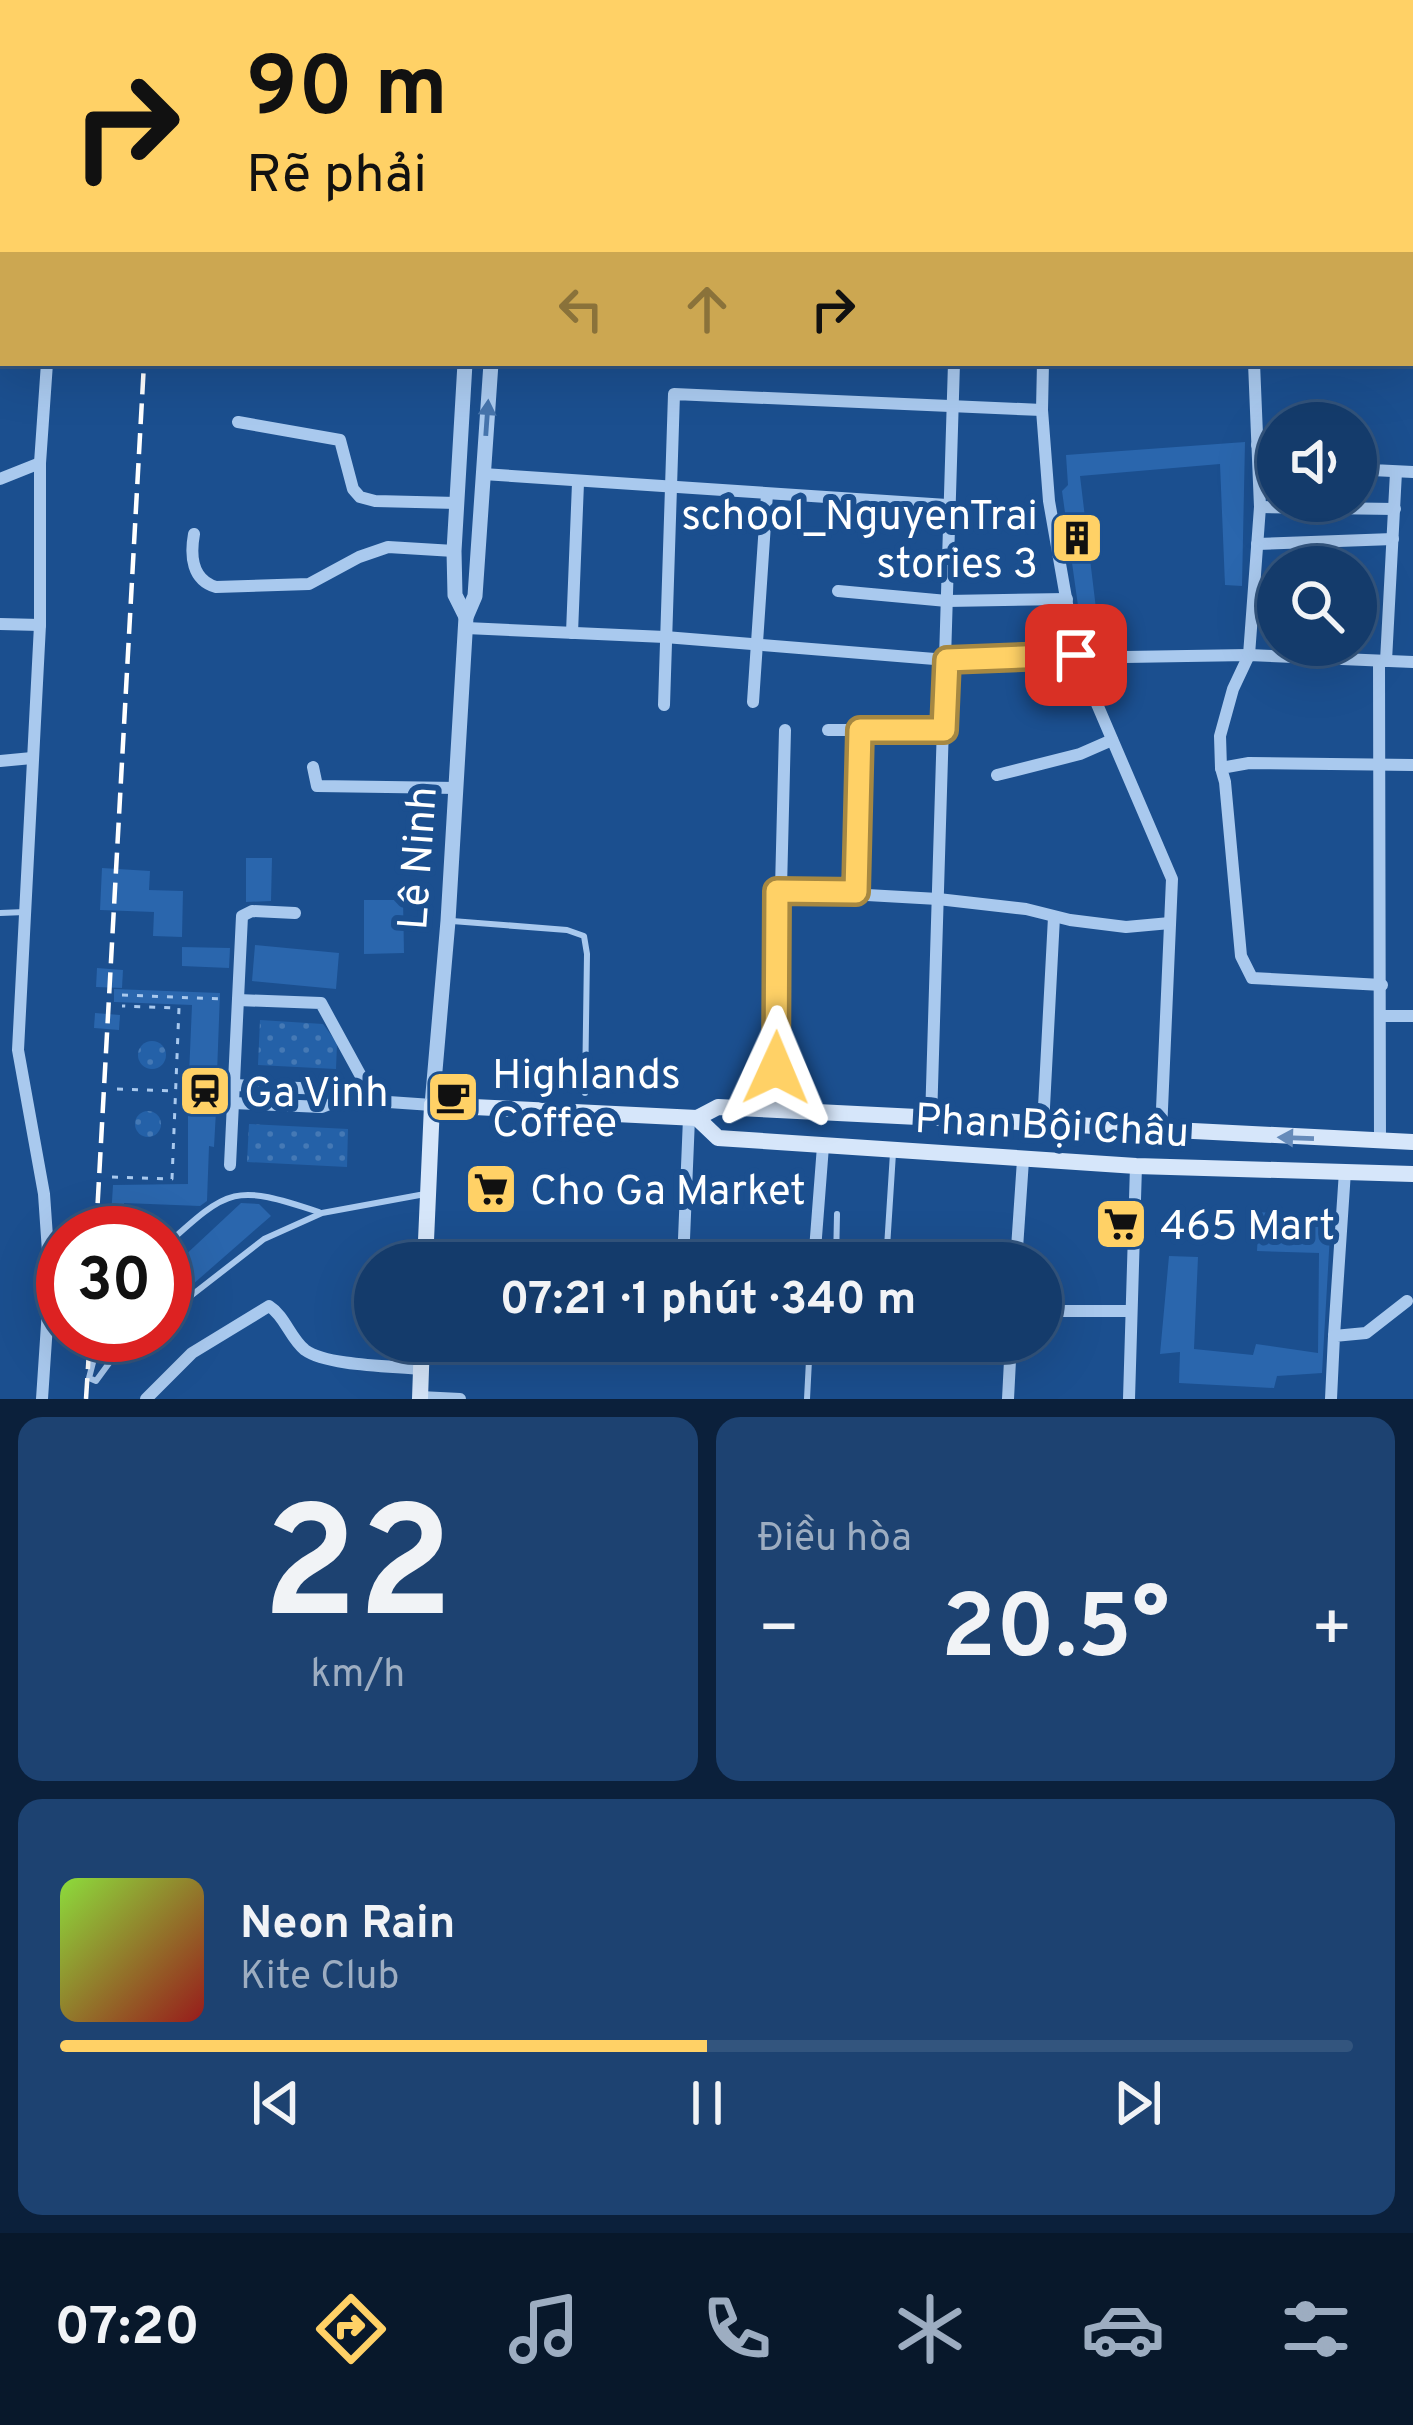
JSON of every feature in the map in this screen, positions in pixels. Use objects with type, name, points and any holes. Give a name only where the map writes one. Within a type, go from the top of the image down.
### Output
[{"type":"main road","name":"Phan Bội Châu","points":[[432,1105],[693,1118],[718,1107],[774,1109],[1413,1142]]},
{"type":"main road","points":[[425,1242],[432,1105]]},
{"type":"main road","name":"Phan Bội Châu","points":[[693,1118],[718,1138],[893,1152],[1136,1166],[1413,1174]]},
{"type":"main road","points":[[893,1152],[896,1118]]},
{"type":"main road","points":[[1244,1168],[1245,1136]]},
{"type":"main road","points":[[420,1398],[421,1362]]},
{"type":"street","points":[[42,1399],[50,1280],[44,1195],[18,1050],[40,625],[40,463],[47,366]]},
{"type":"street","name":"Lê Ninh","points":[[465,366],[454,550],[455,595],[466,622]]},
{"type":"street","name":"Lê Ninh","points":[[432,1105],[466,622],[476,596],[491,366]]},
{"type":"street","points":[[931,1120],[954,366]]},
{"type":"street","points":[[1043,366],[1049,501],[1076,655],[1172,879],[1161,1132]]},
{"type":"street","points":[[1254,366],[1257,445]]},
{"type":"street","points":[[664,705],[674,394],[1042,410]]},
{"type":"street","points":[[238,422],[340,440],[353,489],[366,500],[457,502]]},
{"type":"street","points":[[0,479],[40,463]]},
{"type":"street","points":[[1377,470],[1413,472]]},
{"type":"street","points":[[1380,1141],[1382,661],[1396,472]]},
{"type":"street","points":[[483,474],[947,505]]},
{"type":"street","points":[[572,633],[578,483]]},
{"type":"street","points":[[752,702],[767,494]]},
{"type":"street","points":[[1377,509],[1395,509]]},
{"type":"street","points":[[1259,522],[1249,655],[1233,689],[1220,736],[1240,956],[1252,978],[1382,985]]},
{"type":"street","points":[[194,534],[199,578],[207,585],[225,588],[309,584],[372,551],[388,548],[454,550]]},
{"type":"street","points":[[1257,544],[1393,539]]},
{"type":"street","points":[[838,591],[947,601],[1067,599]]},
{"type":"street","points":[[466,622],[947,660],[1249,655],[1413,662]]},
{"type":"street","points":[[0,624],[40,625]]},
{"type":"street","points":[[774,1109],[785,730]]},
{"type":"street","points":[[828,730],[944,730]]},
{"type":"street","points":[[856,892],[860,730]]},
{"type":"street","points":[[997,775],[1080,754],[1112,740]]},
{"type":"street","points":[[0,761],[32,758]]},
{"type":"street","points":[[1221,768],[1249,763],[1413,765]]},
{"type":"street","points":[[313,767],[317,786],[457,788]]},
{"type":"street","points":[[781,888],[938,899],[1126,927],[1170,923]]},
{"type":"street","points":[[230,1165],[242,916],[252,911],[295,913]]},
{"type":"street","points":[[1043,1126],[1054,916]]},
{"type":"street","points":[[238,1000],[321,1003],[374,1100]]},
{"type":"street","points":[[1382,1016],[1413,1016]]},
{"type":"street","points":[[0,1050],[18,1050]]},
{"type":"street","points":[[234,1085],[323,1089],[345,1099]]},
{"type":"street","points":[[232,1103],[322,1107],[345,1099],[432,1105]]},
{"type":"street","points":[[684,1242],[693,1118]]},
{"type":"street","points":[[816,1242],[823,1146]]},
{"type":"street","points":[[1017,1242],[1023,1160]]},
{"type":"street","points":[[1129,1399],[1136,1166]]},
{"type":"street","points":[[1331,1399],[1345,1171]]},
{"type":"street","points":[[1334,1336],[1366,1333],[1407,1301]]},
{"type":"street","points":[[146,1399],[192,1353],[269,1306],[300,1346],[317,1356],[421,1370]]},
{"type":"street","points":[[1062,1311],[1131,1311]]},
{"type":"street","points":[[1008,1399],[1010,1362]]},
{"type":"street","points":[[420,1398],[460,1399]]},
{"type":"lane","points":[[0,913],[25,912]]},
{"type":"lane","points":[[448,921],[567,930],[584,936],[585,1094]]},
{"type":"lane","points":[[887,1242],[893,1152]]},
{"type":"lane","points":[[192,1223],[236,1192],[322,1214]]},
{"type":"lane","points":[[192,1295],[265,1240],[322,1214],[428,1193]]},
{"type":"lane","points":[[836,1242],[837,1214]]},
{"type":"lane","points":[[93,1362],[89,1378],[96,1381],[110,1362]]},
{"type":"lane","points":[[808,1362],[808,1399]]},
{"type":"path","points":[[122,995],[238,1000]]},
{"type":"path","points":[[112,1177],[172,1179],[179,1008],[122,1006]]},
{"type":"path","points":[[117,1088],[176,1091]]},
{"type":"shaded area","points":[[260,1020],[323,1024],[337,1043],[336,1069],[258,1065]]},
{"type":"shaded area","points":[[152,1041],[162,1045],[166,1055],[162,1065],[152,1069],[142,1065],[138,1055],[142,1045]]},
{"type":"shaded area","points":[[148,1111],[161,1124],[148,1137],[135,1124]]},
{"type":"shaded area","points":[[249,1124],[348,1129],[347,1167],[247,1162]]},
{"type":"building","name":"school_NguyenTrai stories 3","points":[[1245,442],[1242,586],[1225,585],[1220,464],[1080,476],[1097,617],[1080,620],[1062,491],[1068,485],[1066,455]]},
{"type":"building","points":[[246,858],[272,858],[271,901],[246,902]]},
{"type":"building","points":[[102,868],[150,871],[149,890],[183,891],[182,937],[153,936],[154,912],[100,910]]},
{"type":"building","points":[[364,900],[403,900],[404,953],[364,954]]},
{"type":"building","points":[[255,945],[339,953],[336,989],[252,981]]},
{"type":"building","points":[[182,947],[230,948],[229,968],[182,966]]},
{"type":"building","points":[[97,968],[123,970],[122,988],[96,987]]},
{"type":"building","name":"Ga Vinh","points":[[114,989],[220,993],[217,1074],[224,1074],[222,1111],[216,1111],[207,1201],[200,1206],[112,1206],[113,1185],[188,1184],[188,1107],[182,1107],[184,1074],[189,1075],[192,1005],[114,1002]]},
{"type":"building","points":[[95,1013],[120,1015],[119,1030],[94,1028]]},
{"type":"building","points":[[241,1203],[259,1204],[271,1216],[192,1285],[192,1249]]},
{"type":"building","points":[[1259,1212],[1331,1217],[1322,1373],[1277,1376],[1274,1388],[1179,1383],[1180,1352],[1160,1354],[1169,1256],[1198,1257],[1194,1349],[1253,1355],[1256,1344],[1318,1353],[1319,1253],[1257,1251]]},
{"type":"railway","points":[[97,1206],[144,366]]},
{"type":"railway","points":[[86,1399],[88,1362]]},
{"type":"place","name":"school_NguyenTrai stories 3","points":[[1077,538]]},
{"type":"place","name":"Ga Vinh","points":[[205,1091]]},
{"type":"place","name":"Highlands Coffee","points":[[453,1097]]},
{"type":"place","name":"Cho Ga Market","points":[[491,1189]]},
{"type":"place","name":"465 Mart","points":[[1121,1224]]},
{"type":"route","points":[[776,1068],[777,891],[856,892],[860,730],[944,730],[947,660],[1076,655]]}]
